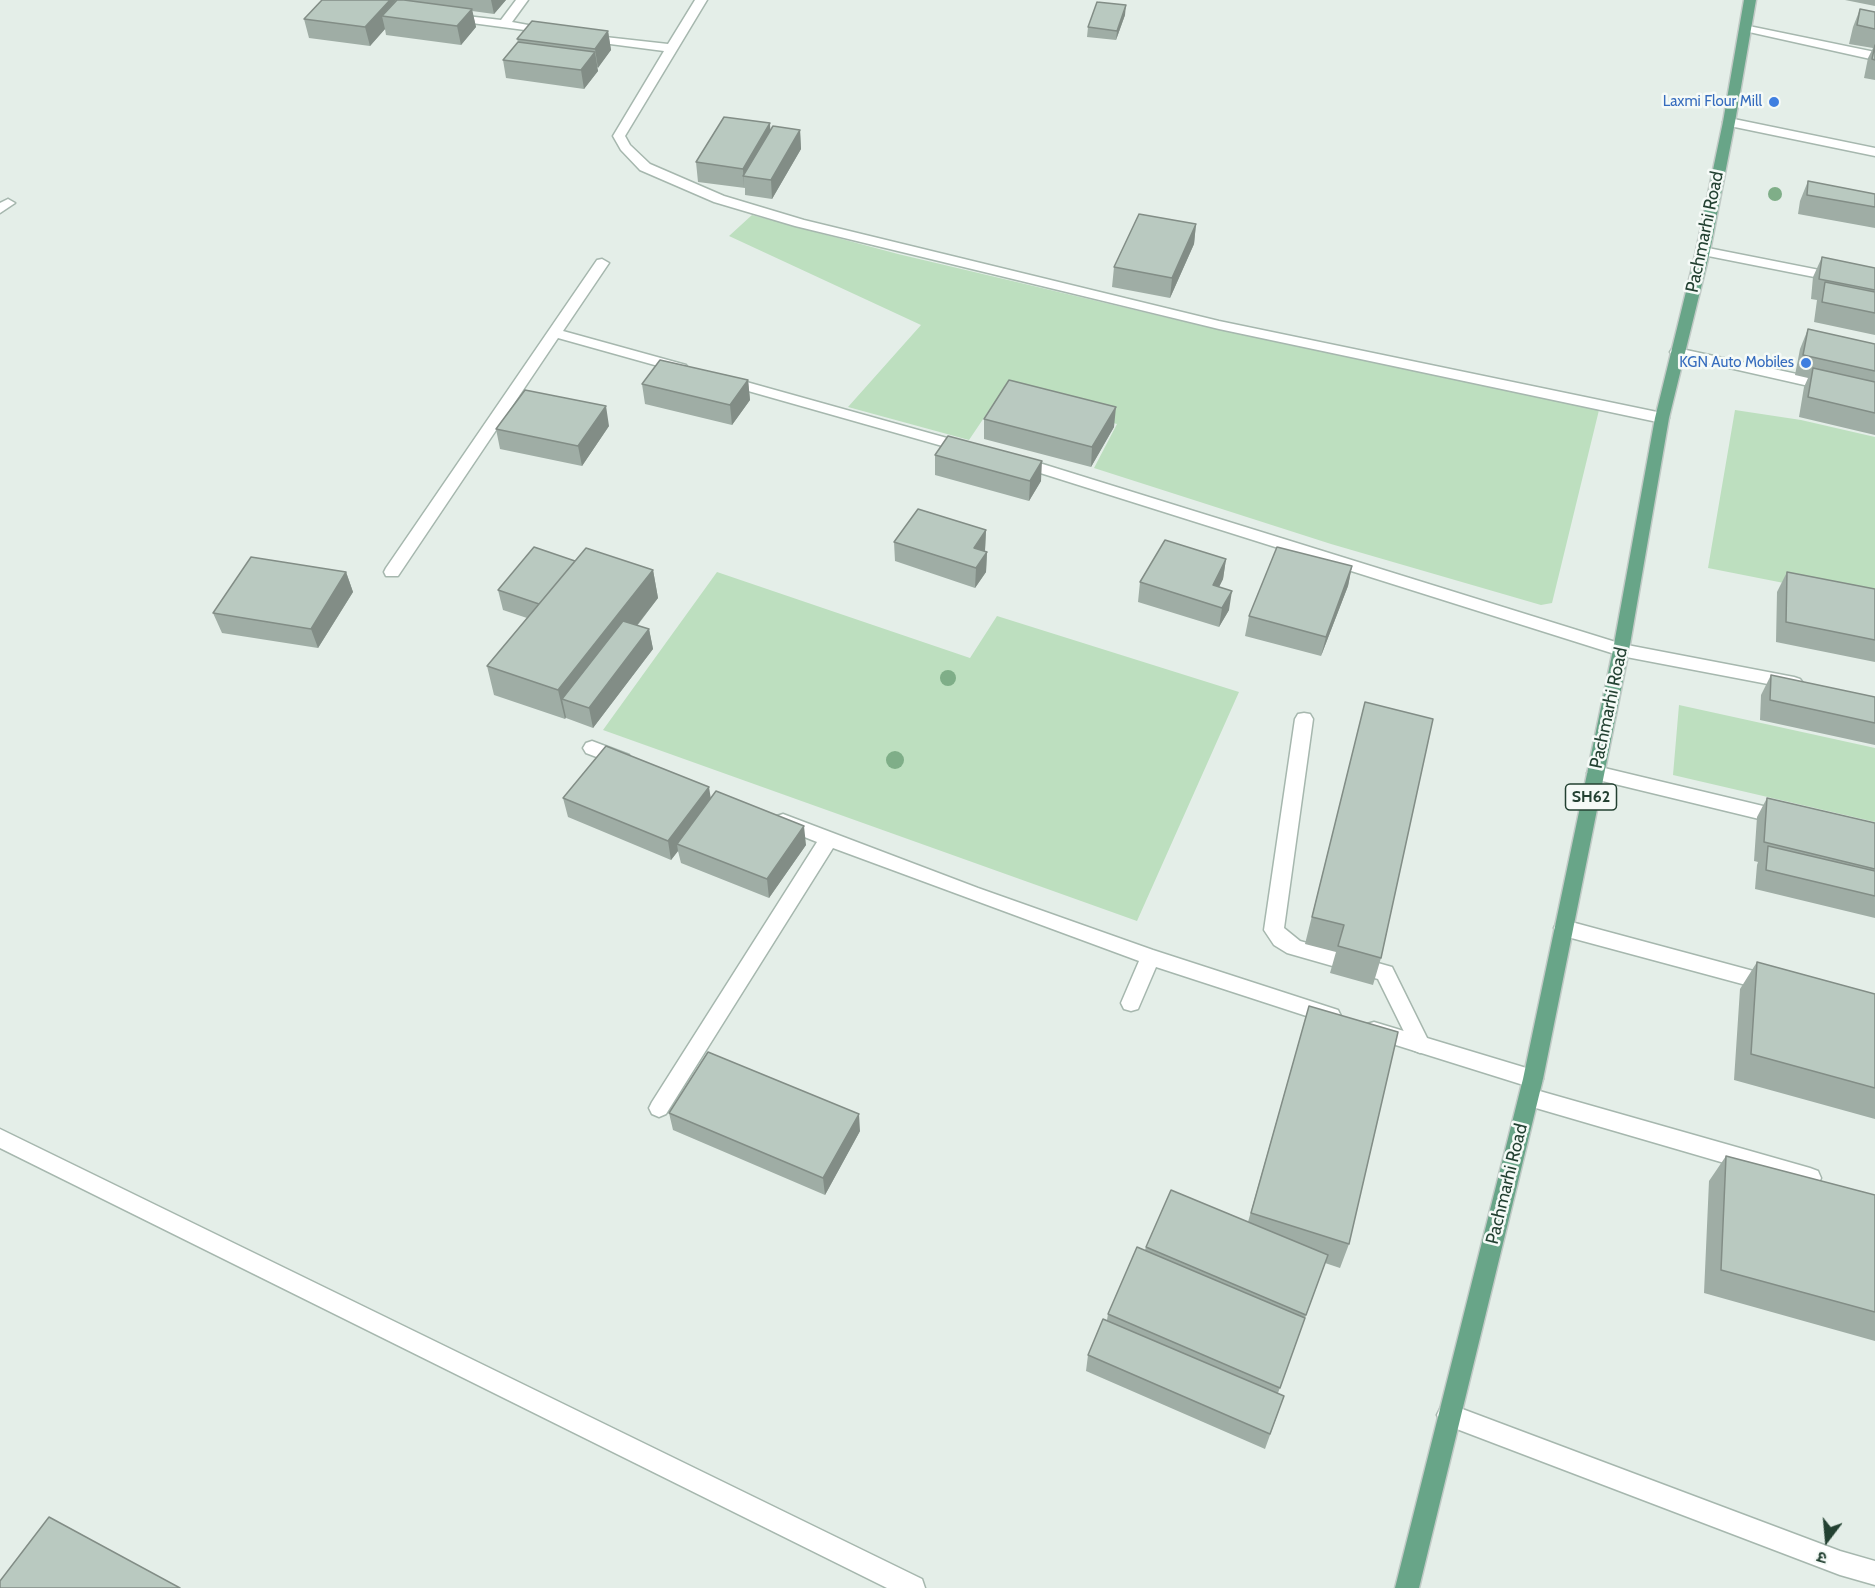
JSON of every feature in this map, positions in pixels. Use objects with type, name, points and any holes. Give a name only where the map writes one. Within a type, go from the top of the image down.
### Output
[{"type":"main road","name":"Pachmarhi Road","points":[[1407,1588],[1531,1088],[1621,650],[1662,418],[1703,250],[1729,122],[1750,0]]},
{"type":"street","points":[[504,24],[522,0]]},
{"type":"street","points":[[701,0],[620,136],[625,147],[645,167],[719,199],[811,226],[1219,325],[1662,418]]},
{"type":"street","points":[[437,15],[671,48]]},
{"type":"street","points":[[1744,28],[1875,56]]},
{"type":"street","points":[[1729,122],[1875,152]]},
{"type":"street","points":[[1703,250],[1875,285]]},
{"type":"street","points":[[392,572],[602,263]]},
{"type":"street","points":[[554,333],[986,453]]},
{"type":"street","points":[[1677,352],[1875,396]]},
{"type":"street","points":[[1008,459],[1621,650],[1806,686]]},
{"type":"street","points":[[1304,720],[1274,930],[1281,939],[1294,947],[1385,972],[1420,1044]]},
{"type":"street","points":[[592,748],[635,765]]},
{"type":"street","points":[[1596,773],[1805,823]]},
{"type":"street","points":[[764,814],[971,893],[1150,957],[1420,1044],[1531,1088],[1830,1184]]},
{"type":"street","points":[[659,1108],[829,839]]},
{"type":"street","points":[[1564,928],[1794,990]]},
{"type":"street","points":[[1131,1003],[1150,957]]},
{"type":"street","points":[[0,1138],[913,1588]]},
{"type":"street","points":[[1449,1415],[1840,1563],[1875,1574]]},
{"type":"green space","points":[[752,215],[898,254],[1190,323],[1599,410],[1552,603],[1541,605],[1331,544],[1094,468],[1117,424],[1000,394],[969,440],[848,407],[921,325],[729,236]]},
{"type":"green space","points":[[1735,410],[1801,420],[1875,437],[1875,601],[1708,568]]},
{"type":"green space","points":[[717,572],[970,658],[997,616],[1239,692],[1137,921],[603,730]]},
{"type":"green space","points":[[1679,705],[1875,748],[1875,822],[1673,775]]},
{"type":"building","points":[[322,0],[390,0],[365,27],[304,19]]},
{"type":"building","points":[[397,0],[472,9],[457,26],[382,16]]},
{"type":"building","points":[[1097,2],[1126,5],[1117,31],[1088,27]]},
{"type":"building","points":[[1860,9],[1875,12],[1875,29],[1857,25]]},
{"type":"building","points":[[532,21],[608,31],[595,49],[517,39]]},
{"type":"building","points":[[518,42],[595,52],[581,70],[503,60]]},
{"type":"building","points":[[724,117],[770,123],[743,169],[696,162]]},
{"type":"building","points":[[773,126],[800,130],[771,180],[743,176]]},
{"type":"building","points":[[1808,181],[1875,194],[1875,207],[1807,195]]},
{"type":"building","points":[[1139,214],[1196,224],[1172,278],[1114,267]]},
{"type":"building","points":[[1822,257],[1875,268],[1875,290],[1819,279]]},
{"type":"building","points":[[1825,282],[1875,292],[1875,313],[1822,302]]},
{"type":"building","points":[[1808,329],[1875,344],[1875,371],[1803,355]]},
{"type":"building","points":[[660,360],[748,380],[730,405],[642,384]]},
{"type":"building","points":[[1813,368],[1875,382],[1875,413],[1808,397]]},
{"type":"building","points":[[1009,380],[1116,407],[1092,447],[984,419]]},
{"type":"building","points":[[525,390],[606,406],[578,446],[496,429]]},
{"type":"building","points":[[948,436],[1042,461],[1030,481],[935,455]]},
{"type":"building","points":[[918,509],[986,530],[974,548],[987,552],[976,568],[894,542]]},
{"type":"building","points":[[1165,540],[1226,559],[1213,585],[1232,591],[1222,608],[1140,582]]},
{"type":"building","points":[[534,547],[575,561],[539,604],[498,590]]},
{"type":"building","points":[[1277,547],[1352,566],[1326,637],[1249,616]]},
{"type":"building","points":[[586,548],[653,570],[558,690],[487,666]]},
{"type":"building","points":[[251,557],[346,572],[311,629],[213,613]]},
{"type":"building","points":[[1787,572],[1875,589],[1875,640],[1786,622]]},
{"type":"building","points":[[623,621],[649,629],[589,708],[562,699]]},
{"type":"building","points":[[1771,675],[1875,697],[1875,723],[1770,700]]},
{"type":"building","points":[[1365,702],[1433,719],[1381,958],[1338,946],[1344,925],[1312,917]]},
{"type":"building","points":[[606,746],[709,787],[668,841],[563,798]]},
{"type":"building","points":[[716,791],[804,826],[767,879],[677,844]]},
{"type":"building","points":[[1767,798],[1875,823],[1875,869],[1764,842]]},
{"type":"building","points":[[1768,846],[1875,871],[1875,896],[1766,870]]},
{"type":"building","points":[[1757,962],[1875,994],[1875,1088],[1751,1054]]},
{"type":"building","points":[[1309,1006],[1398,1032],[1349,1244],[1251,1213]]},
{"type":"building","points":[[708,1052],[859,1114],[823,1178],[669,1113]]},
{"type":"building","points":[[1726,1156],[1875,1195],[1875,1312],[1721,1270]]},
{"type":"building","points":[[1171,1190],[1328,1255],[1306,1315],[1146,1247]]},
{"type":"building","points":[[1137,1247],[1305,1318],[1280,1388],[1108,1314]]},
{"type":"building","points":[[1103,1319],[1284,1396],[1270,1434],[1088,1355]]},
{"type":"building","points":[[49,1517],[180,1588],[0,1588],[0,1581]]},
{"type":"place","name":"Laxmi Flour Mill","points":[[1774,102]]},
{"type":"place","name":"KGN Auto Mobiles","points":[[1806,363]]}]
